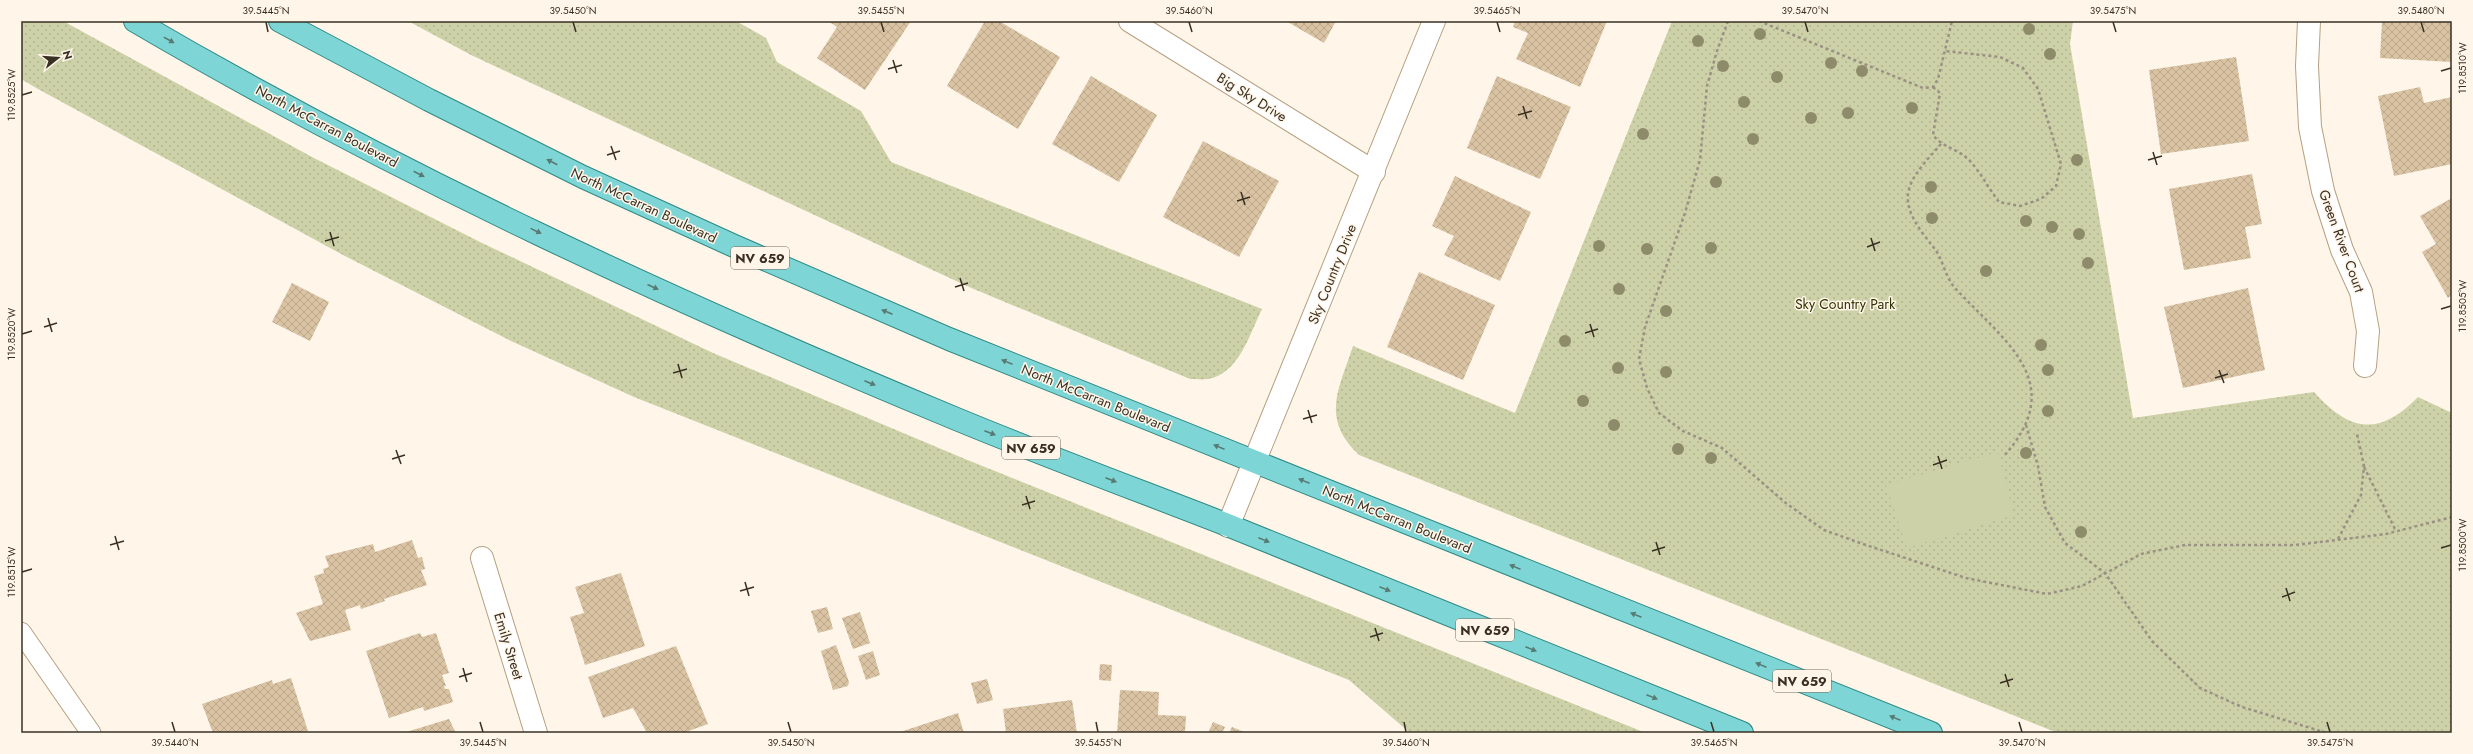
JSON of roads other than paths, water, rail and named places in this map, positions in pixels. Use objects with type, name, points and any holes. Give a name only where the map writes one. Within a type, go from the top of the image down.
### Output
[{"type":"main road","name":"North McCarran Boulevard","points":[[135,21],[295,111],[441,186],[613,269],[783,346],[958,420],[1228,526],[1742,733]]},
{"type":"main road","name":"North McCarran Boulevard","points":[[280,21],[429,100],[562,167],[725,242],[949,339],[1931,733]]},
{"type":"street","name":"Big Sky Drive","points":[[1130,21],[1374,172]]},
{"type":"street","name":"Sky Country Drive","points":[[1228,526],[1374,172],[1434,21]]},
{"type":"street","name":"Green River Court","points":[[2309,21],[2307,66],[2310,127],[2323,191],[2342,250],[2361,292],[2368,331],[2365,366]]},
{"type":"street","name":"Emily Street","points":[[482,558],[536,733]]},
{"type":"lane","points":[[21,632],[91,733]]},
{"type":"park label","name":"Sky Country Park","points":[[1845,304]]}]
